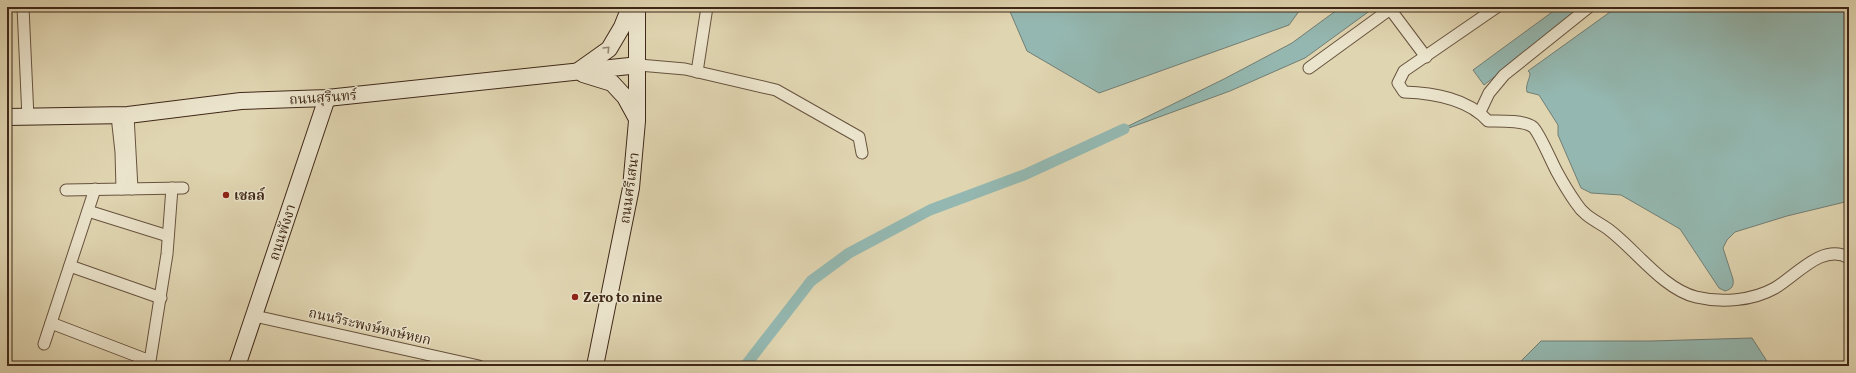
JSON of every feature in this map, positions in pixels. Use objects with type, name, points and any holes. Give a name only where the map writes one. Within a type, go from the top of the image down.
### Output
[{"type":"street","points":[[23,7],[28,118]]},
{"type":"street","points":[[576,72],[609,49],[622,27],[630,7]]},
{"type":"street","name":"ถนนศรีเสนา","points":[[595,366],[631,188],[637,121],[637,7]]},
{"type":"street","points":[[697,72],[707,7]]},
{"type":"street","points":[[1497,7],[1404,71],[1398,83],[1404,92],[1434,95],[1466,104],[1480,112],[1488,120],[1526,124],[1534,128],[1557,173],[1588,218],[1608,229],[1667,282],[1694,296],[1712,300],[1738,299],[1754,296],[1775,288],[1807,265],[1826,255],[1836,253],[1849,258]]},
{"type":"street","points":[[1480,112],[1489,93],[1504,75],[1589,7]]},
{"type":"street","points":[[1309,68],[1392,8],[1426,57]]},
{"type":"street","points":[[638,65],[697,72],[776,90],[858,137],[862,153]]},
{"type":"street","name":"ถนนสุรินทร์","points":[[7,117],[122,116],[241,101],[327,98],[638,65]]},
{"type":"street","points":[[576,72],[612,83],[625,97],[637,121]]},
{"type":"street","name":"ถนนพังงา","points":[[237,366],[327,98]]},
{"type":"street","points":[[122,116],[121,152],[127,189]]},
{"type":"street","points":[[51,323],[150,361],[168,236],[177,188],[66,190]]},
{"type":"street","points":[[44,344],[95,189]]},
{"type":"street","points":[[88,211],[168,236]]},
{"type":"street","points":[[70,266],[160,298]]},
{"type":"street","name":"ถนนวีระพงษ์หงษ์หยก","points":[[255,316],[479,366]]},
{"type":"water","points":[[1008,7],[1302,7],[1289,25],[1099,93],[1027,51]]},
{"type":"water","points":[[1341,7],[1375,7],[1305,58],[1230,91],[1110,135],[1224,79],[1292,43]]},
{"type":"water","points":[[1559,7],[1584,7],[1484,85],[1473,70]]},
{"type":"water","points":[[1617,7],[1849,7],[1849,201],[1787,216],[1735,232],[1727,240],[1723,248],[1733,279],[1732,287],[1725,291],[1719,288],[1680,229],[1621,195],[1591,193],[1581,188],[1558,135],[1558,125],[1539,95],[1527,92],[1530,73],[1528,71]]},
{"type":"water","points":[[1752,338],[1770,366],[1516,366],[1541,341],[1652,341]]},
{"type":"waterway","points":[[7,14],[10,86]]},
{"type":"waterway","points":[[745,366],[811,281],[849,253],[930,210],[1024,175],[1124,129]]},
{"type":"place","name":"เชลล์","points":[[226,195]]},
{"type":"place","name":"Zero to nine","points":[[575,297]]}]
